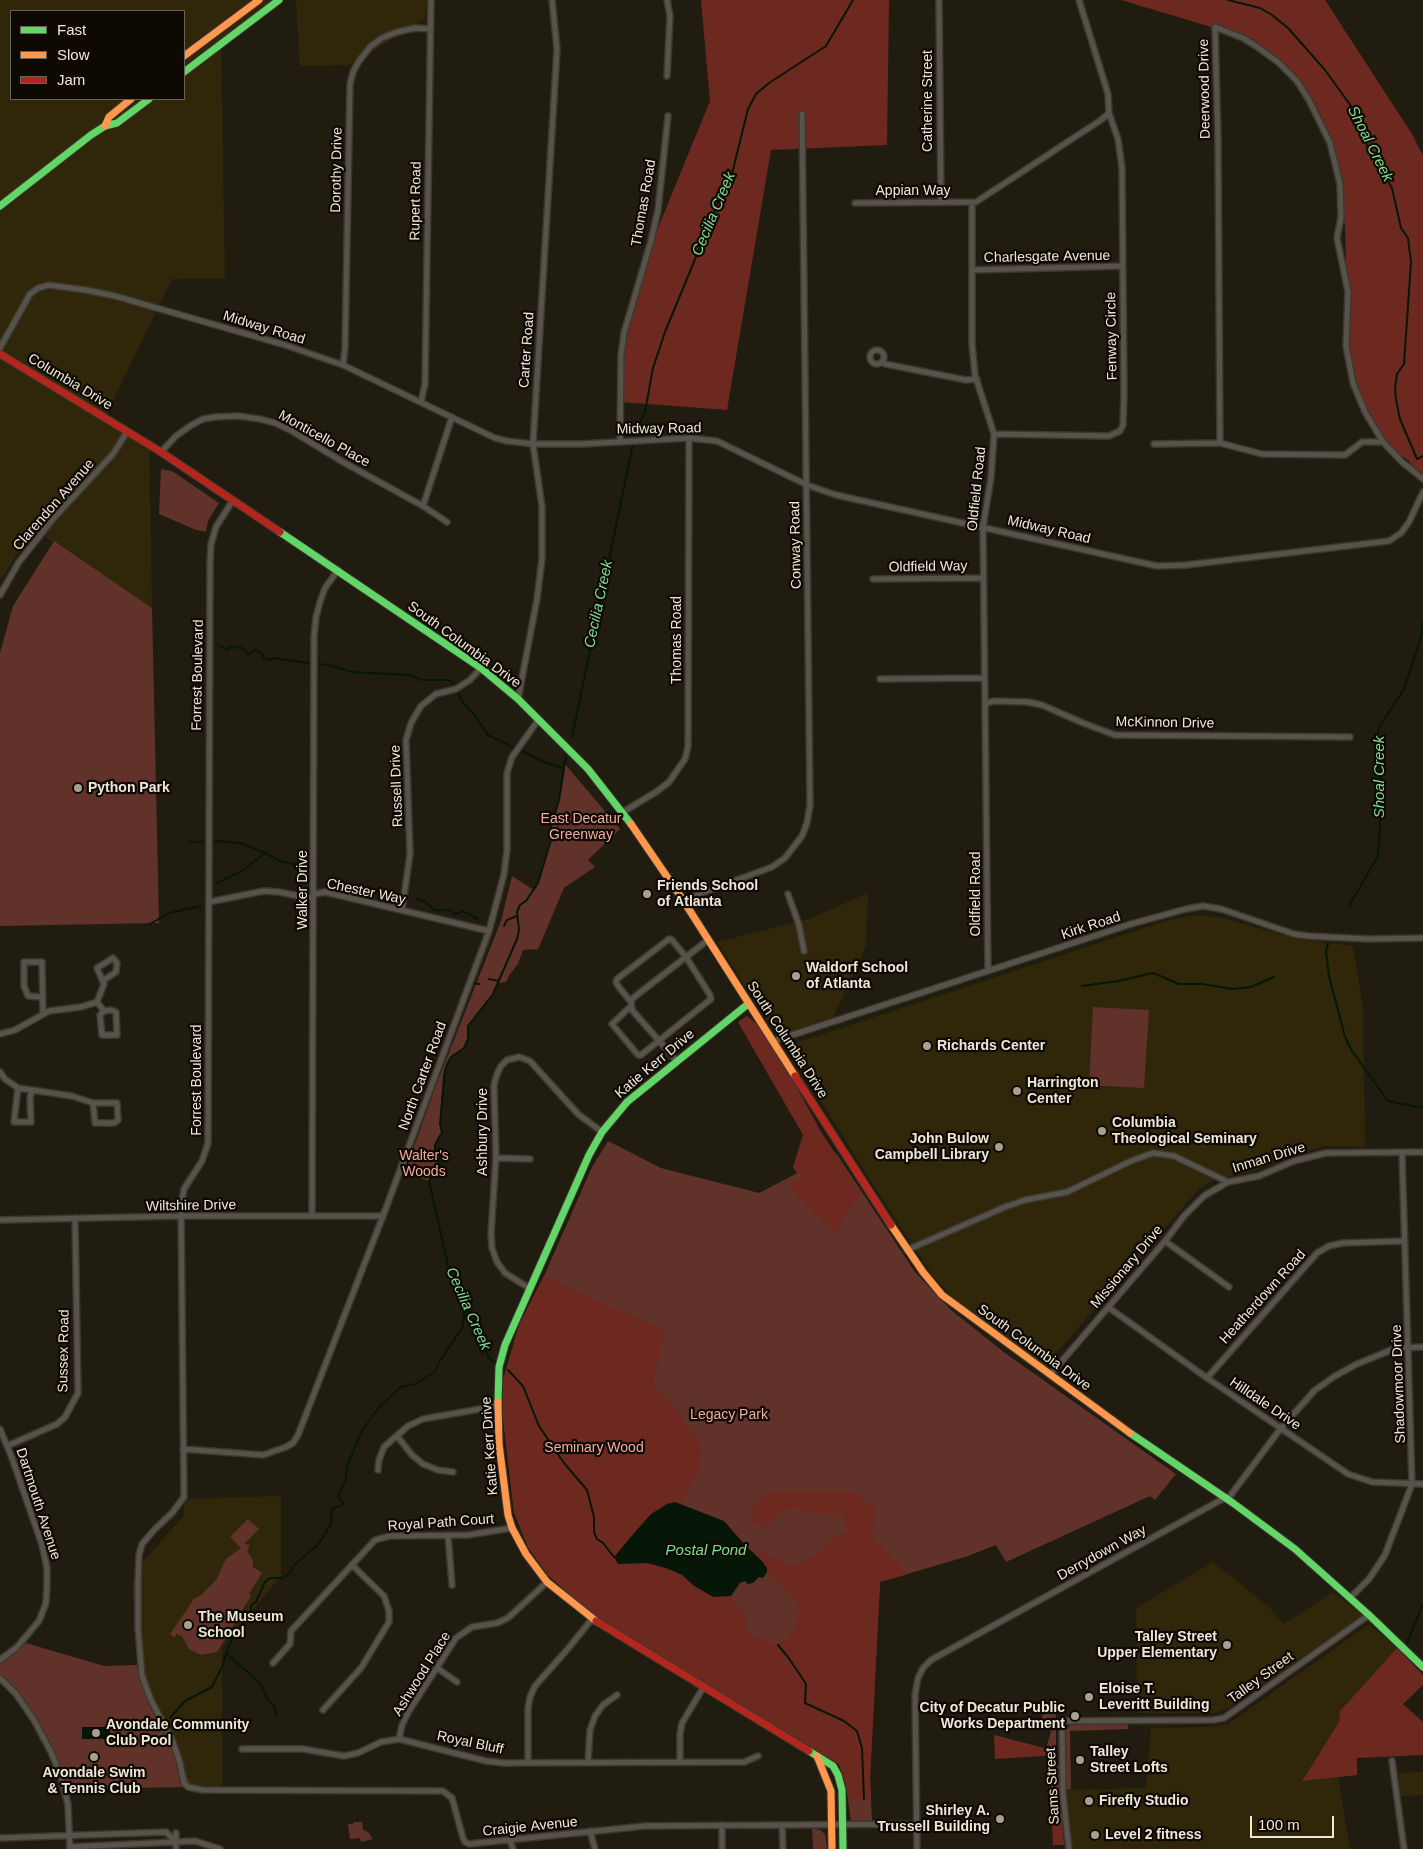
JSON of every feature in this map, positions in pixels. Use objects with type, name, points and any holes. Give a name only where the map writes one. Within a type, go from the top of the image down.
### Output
[{"type":"main road","points":[[185,55],[259,0]]},
{"type":"main road","points":[[185,71],[279,0]]},
{"type":"main road","points":[[105,126],[109,117],[129,100]]},
{"type":"main road","points":[[0,206],[105,126],[117,123],[148,100]]},
{"type":"main road","name":"Columbia Drive","points":[[0,354],[128,432]]},
{"type":"main road","name":"South Columbia Drive","points":[[128,432],[338,570],[481,668],[539,719],[588,769],[623,812],[683,900],[907,1250],[942,1295],[1050,1376],[1295,1549],[1369,1615],[1423,1667]]},
{"type":"main road","name":"Katie Kerr Drive","points":[[748,1004],[628,1102],[602,1132],[589,1155],[505,1345],[499,1367],[497,1406],[502,1470],[508,1514],[512,1528],[526,1554],[547,1582],[592,1619],[833,1766],[838,1775],[844,1804],[843,1849]]},
{"type":"main road","points":[[816,1756],[831,1791],[832,1849]]},
{"type":"street","name":"Rupert Road","points":[[421,402],[425,384],[430,0]]},
{"type":"street","name":"Carter Road","points":[[518,699],[542,559],[542,507],[534,444],[557,49],[552,0]]},
{"type":"street","points":[[667,0],[670,16],[667,76]]},
{"type":"street","name":"Catherine Street","points":[[939,0],[941,202]]},
{"type":"street","points":[[972,203],[980,200],[1086,130],[1109,112],[1105,78],[1080,0]]},
{"type":"street","name":"Dorothy Drive","points":[[343,365],[350,84],[353,72],[370,47],[382,38],[415,28],[430,29]]},
{"type":"street","name":"Deerwood Drive","points":[[1220,444],[1218,149],[1215,28],[1243,38],[1256,46],[1278,62],[1297,80],[1310,100],[1330,143],[1340,184],[1341,218],[1337,238],[1348,292],[1347,360],[1357,395],[1383,442],[1402,462],[1423,479]]},
{"type":"street","name":"Fenway Circle","points":[[994,434],[1098,437],[1109,436],[1120,431],[1124,417],[1122,168],[1118,139],[1109,112]]},
{"type":"street","name":"Conway Road","points":[[683,900],[772,867],[785,858],[802,836],[807,823],[810,805],[802,114]]},
{"type":"street","name":"Thomas Road","points":[[620,441],[621,355],[626,324],[651,241],[658,210],[668,116]]},
{"type":"street","name":"Appian Way","points":[[855,203],[972,203]]},
{"type":"street","name":"Oldfield Road","points":[[972,203],[972,344],[976,379],[994,434],[991,478],[983,527],[988,971]]},
{"type":"street","name":"Charlesgate Avenue","points":[[972,270],[1123,266]]},
{"type":"street","name":"Midway Road","points":[[0,348],[30,294],[38,288],[49,285],[86,290],[115,296],[285,345],[343,365],[495,438],[534,444],[689,438],[716,441],[807,485],[836,495],[1157,566],[1186,565],[1389,541],[1401,533],[1409,522],[1423,492]]},
{"type":"street","points":[[882,362],[966,380],[976,379]]},
{"type":"street","name":"Monticello Place","points":[[160,452],[190,426],[203,419],[238,416],[260,419],[275,423],[292,431],[343,462],[423,506],[447,522]]},
{"type":"street","points":[[423,506],[452,418]]},
{"type":"street","name":"Clarendon Avenue","points":[[0,595],[19,562],[52,519],[113,454],[128,432]]},
{"type":"street","name":"Thomas Road","points":[[623,812],[669,782],[685,759],[688,747],[689,438]]},
{"type":"street","points":[[1154,444],[1220,444],[1262,454],[1345,455],[1362,442],[1383,442]]},
{"type":"street","name":"Forrest Boulevard","points":[[184,1783],[173,1742],[151,1700],[142,1676],[138,1628],[139,1554],[142,1544],[183,1499],[180,1216],[184,1189],[202,1161],[208,1143],[210,562],[211,544],[216,527],[233,500]]},
{"type":"street","name":"Walker Drive","points":[[312,1216],[315,623],[325,588],[338,570]]},
{"type":"street","name":"Oldfield Way","points":[[873,579],[983,578]]},
{"type":"street","name":"Russell Drive","points":[[402,910],[410,854],[406,740],[411,723],[421,706],[428,700],[436,694],[456,689],[470,680],[481,668]]},
{"type":"street","points":[[880,679],[984,678]]},
{"type":"street","name":"McKinnon Drive","points":[[986,703],[1028,702],[1042,705],[1115,735],[1350,737]]},
{"type":"street","name":"North Carter Road","points":[[183,1449],[263,1455],[293,1443],[298,1435],[383,1216],[488,932],[504,874],[507,850],[507,773],[512,757],[539,719]]},
{"type":"street","name":"Chester Way","points":[[209,902],[264,892],[309,898],[315,894],[325,892],[488,932]]},
{"type":"street","points":[[788,894],[799,925],[804,951]]},
{"type":"street","name":"Kirk Road","points":[[774,1041],[1131,924],[1203,906],[1221,909],[1287,932],[1308,936],[1368,939],[1423,938]]},
{"type":"street","points":[[677,1061],[660,1041],[632,1010],[631,1004],[616,982],[617,979],[669,939],[686,957],[710,995],[711,999],[709,1002],[660,1041],[641,1055],[638,1055],[613,1026],[613,1021],[631,1004],[633,998],[686,957],[708,940]]},
{"type":"street","points":[[42,997],[28,996],[24,986],[24,962],[42,962],[43,1014]]},
{"type":"street","points":[[0,1034],[15,1030],[49,1010],[82,1007],[97,1002],[103,990],[104,980]]},
{"type":"street","points":[[97,1002],[104,1011]]},
{"type":"street","points":[[111,1010],[116,1012],[117,1035],[102,1035],[100,1015],[104,1011],[111,1010]]},
{"type":"street","name":"Ashbury Drive","points":[[529,1288],[505,1273],[497,1262],[492,1248],[491,1233],[496,1158],[494,1093],[497,1074],[507,1060],[519,1057],[530,1062],[578,1114],[602,1132]]},
{"type":"street","points":[[0,1072],[5,1079],[18,1088],[72,1096],[93,1103],[117,1103],[118,1120],[114,1123],[95,1122],[93,1103]]},
{"type":"street","points":[[18,1088],[14,1122],[31,1122],[30,1098],[32,1090]]},
{"type":"street","name":"Shadowmoor Drive","points":[[1350,1598],[1368,1579],[1385,1555],[1412,1484],[1402,1152]]},
{"type":"street","name":"Inman Drive","points":[[907,1250],[1005,1206],[1067,1192],[1131,1161],[1153,1153],[1174,1156],[1228,1182],[1259,1176],[1294,1161],[1326,1153],[1423,1152]]},
{"type":"street","points":[[496,1158],[530,1159]]},
{"type":"street","name":"Missionary Drive","points":[[1050,1376],[1184,1216],[1204,1196],[1228,1182]]},
{"type":"street","name":"Wiltshire Drive","points":[[0,1220],[180,1216],[383,1216]]},
{"type":"street","name":"Sussex Road","points":[[7,1446],[56,1424],[65,1416],[78,1393],[75,1218]]},
{"type":"street","points":[[1165,1241],[1229,1287]]},
{"type":"street","name":"Heatherdown Road","points":[[1206,1378],[1317,1253],[1328,1246],[1343,1243],[1404,1241]]},
{"type":"street","name":"Hilldale Drive","points":[[1108,1308],[1206,1378],[1348,1474],[1372,1482],[1423,1484]]},
{"type":"street","name":"Derrydown Way","points":[[917,1849],[915,1695],[918,1678],[931,1660],[1230,1496],[1281,1428],[1315,1390],[1335,1376],[1357,1364],[1396,1348],[1423,1347]]},
{"type":"street","points":[[378,1470],[378,1460],[384,1447],[408,1426],[423,1419],[497,1406]]},
{"type":"street","name":"Dartmouth Avenue","points":[[0,1429],[42,1545],[47,1568],[46,1603],[39,1621],[17,1647],[0,1660]]},
{"type":"street","points":[[397,1436],[412,1455],[423,1464],[438,1470],[453,1472]]},
{"type":"street","name":"Royal Path Court","points":[[273,1663],[290,1644],[291,1631],[375,1540],[390,1536],[468,1534],[512,1528]]},
{"type":"street","points":[[448,1535],[452,1585]]},
{"type":"street","points":[[323,1710],[361,1668],[389,1622],[390,1611],[384,1596],[352,1565]]},
{"type":"street","name":"Ashwood Place","points":[[399,1739],[402,1725],[409,1711],[456,1638],[472,1627],[497,1623],[508,1618],[547,1582]]},
{"type":"street","name":"Talley Street","points":[[1062,1721],[1213,1720],[1224,1718],[1369,1615]]},
{"type":"street","points":[[528,1763],[528,1708],[530,1697],[535,1686],[566,1652],[592,1619]]},
{"type":"street","points":[[437,1668],[457,1682]]},
{"type":"street","points":[[0,1678],[16,1694],[34,1720],[52,1752],[61,1776],[68,1805],[70,1848],[195,1841],[220,1849]]},
{"type":"street","points":[[680,1762],[682,1723],[703,1688]]},
{"type":"street","points":[[588,1763],[590,1730],[595,1716],[603,1705],[617,1696]]},
{"type":"street","name":"Sams Street","points":[[1062,1721],[1063,1802],[1069,1849]]},
{"type":"street","name":"Royal Bluff","points":[[242,1749],[303,1749],[344,1756],[358,1753],[381,1742],[399,1739],[486,1761],[504,1763],[744,1762],[758,1756]]},
{"type":"street","points":[[1392,1761],[1404,1849]]},
{"type":"street","name":"Craigie Avenue","points":[[184,1783],[188,1787],[203,1790],[443,1791],[452,1798],[465,1842],[475,1844],[645,1826],[917,1824]]},
{"type":"street","points":[[722,1825],[722,1849]]},
{"type":"street","points":[[782,1825],[783,1849]]},
{"type":"street","points":[[590,1831],[595,1849]]},
{"type":"street","points":[[0,1838],[166,1832],[176,1842]]},
{"type":"street","points":[[176,1833],[176,1849]]},
{"type":"street","points":[[510,1841],[512,1849]]},
{"type":"shaded area","points":[[0,0],[278,0],[221,42],[225,278],[172,279],[104,419],[149,444],[152,608],[34,529],[0,580]]},
{"type":"shaded area","points":[[296,0],[427,0],[425,19],[350,65],[300,66]]},
{"type":"shaded area","name":"Waldorf School of Atlanta","points":[[868,893],[866,946],[833,1018],[777,1036],[717,942],[809,919]]},
{"type":"shaded area","name":"Columbia Theological Seminary","points":[[1200,915],[1223,918],[1297,939],[1353,946],[1363,1008],[1365,1147],[1324,1146],[1256,1170],[1214,1180],[1199,1189],[1044,1367],[958,1303],[933,1276],[877,1191],[787,1046],[1159,923]]},
{"type":"shaded area","name":"The Museum School","points":[[281,1496],[281,1576],[222,1647],[222,1787],[192,1787],[140,1678],[132,1586],[136,1569],[183,1517],[185,1499]]},
{"type":"shaded area","name":"Talley Street Upper Elementary","points":[[1213,1562],[1269,1607],[1284,1624],[1333,1592],[1363,1615],[1229,1708],[1215,1713],[1137,1713],[1136,1608]]},
{"type":"shaded area","points":[[1369,1624],[1397,1648],[1340,1711],[1339,1722],[1302,1780],[1338,1777],[1350,1849],[1070,1849],[1066,1790],[1146,1788],[1151,1728],[1204,1727],[1228,1724]]},
{"type":"shaded area","points":[[1423,1772],[1423,1795],[1401,1796],[1398,1773]]},
{"type":"green space","points":[[701,0],[889,0],[887,145],[771,150],[727,410],[621,402],[623,336],[642,267],[710,101]]},
{"type":"green space","points":[[1121,0],[1325,0],[1412,134],[1423,156],[1423,482],[1408,460],[1395,451],[1362,412],[1346,362],[1345,226],[1331,144],[1298,82],[1256,46],[1208,26]]},
{"type":"green space","points":[[161,469],[172,471],[219,503],[208,521],[206,532],[196,530],[159,514]]},
{"type":"green space","name":"Python Park","points":[[54,541],[152,608],[159,923],[0,926],[0,653],[13,606]]},
{"type":"green space","name":"East Decatur Greenway","points":[[565,764],[620,829],[588,860],[595,867],[564,888],[538,949],[523,950],[518,964],[506,982],[498,983],[490,999],[468,1026],[468,1039],[464,1048],[447,1062],[443,1076],[441,1102],[440,1124],[442,1132],[435,1145],[441,1167],[440,1172],[431,1177],[429,1181],[405,1172],[435,1088],[501,921],[512,876],[534,890],[538,883],[551,840],[551,826],[559,800]]},
{"type":"green space","points":[[1093,1007],[1149,1010],[1144,1088],[1089,1085]]},
{"type":"green space","points":[[747,1016],[757,1024],[775,1047],[820,1130],[862,1195],[849,1209],[836,1233],[792,1191],[790,1182],[795,1179],[798,1180],[803,1176],[801,1173],[797,1173],[793,1167],[803,1135],[738,1022]]},
{"type":"green space","name":"Legacy Park","points":[[608,1141],[661,1168],[759,1193],[836,1153],[915,1272],[951,1310],[1005,1353],[1176,1474],[1155,1500],[1150,1496],[1006,1562],[996,1545],[965,1557],[880,1582],[870,1778],[872,1821],[851,1821],[846,1785],[839,1764],[603,1624],[548,1575],[528,1547],[514,1512],[503,1418],[503,1380],[519,1325],[544,1276],[592,1167]]},
{"type":"green space","name":"Seminary Wood","points":[[544,1276],[665,1331],[653,1385],[677,1410],[700,1444],[699,1468],[681,1503],[675,1502],[635,1532],[625,1543],[628,1565],[647,1563],[666,1568],[682,1575],[693,1585],[713,1597],[731,1596],[733,1602],[740,1608],[745,1617],[747,1628],[752,1636],[778,1645],[794,1630],[800,1610],[789,1593],[767,1572],[767,1567],[757,1556],[764,1552],[793,1566],[815,1554],[831,1540],[847,1531],[842,1514],[812,1513],[799,1509],[785,1510],[765,1527],[754,1524],[750,1511],[770,1491],[854,1491],[877,1509],[871,1535],[908,1574],[880,1582],[870,1778],[871,1799],[852,1799],[853,1816],[839,1764],[603,1624],[548,1575],[528,1547],[514,1512],[503,1418],[503,1380],[519,1325]]},
{"type":"green space","points":[[248,1519],[259,1529],[244,1544],[250,1545],[247,1551],[253,1560],[253,1567],[262,1573],[249,1594],[251,1596],[217,1652],[201,1655],[189,1649],[182,1636],[176,1634],[175,1638],[170,1634],[192,1600],[201,1595],[216,1580],[226,1559],[241,1548],[230,1537]]},
{"type":"green space","points":[[26,1643],[104,1666],[139,1665],[140,1678],[192,1787],[67,1789],[38,1724],[0,1675],[0,1664]]},
{"type":"green space","points":[[1397,1648],[1423,1675],[1423,1685],[1403,1704],[1423,1722],[1423,1755],[1357,1758],[1357,1775],[1302,1781],[1339,1722],[1340,1711]]},
{"type":"green space","points":[[1044,1710],[1056,1714],[1056,1751],[1046,1749],[1053,1724],[1041,1721]]},
{"type":"green space","points":[[1127,1724],[1129,1729],[1070,1731],[1071,1789],[1066,1790],[1066,1729],[1070,1725]]},
{"type":"green space","points":[[994,1735],[1056,1751],[1044,1756],[995,1759]]},
{"type":"green space","points":[[1049,1765],[1059,1765],[1064,1845],[1053,1845]]},
{"type":"green space","points":[[354,1822],[362,1822],[363,1830],[368,1832],[373,1839],[361,1842],[360,1838],[350,1839],[348,1824],[353,1824]]},
{"type":"green space","points":[[812,1828],[820,1830],[825,1834],[827,1849],[813,1849]]},
{"type":"water","name":"Postal Pond","points":[[675,1502],[724,1521],[767,1568],[763,1578],[759,1577],[753,1583],[748,1584],[745,1581],[740,1583],[731,1596],[713,1597],[693,1585],[682,1575],[666,1568],[647,1563],[618,1564],[614,1557],[651,1514],[667,1504]]},
{"type":"water","name":"Avondale Community Club Pool","points":[[82,1727],[110,1727],[110,1739],[82,1739]]},
{"type":"waterway","name":"Cecilia Creek","points":[[634,435],[645,412],[653,368],[665,332],[720,196],[732,174],[748,109],[756,94],[769,83],[826,46],[853,0]]},
{"type":"waterway","name":"Shoal Creek","points":[[1228,0],[1260,8],[1272,15],[1288,28],[1325,70],[1356,113],[1365,142],[1392,188],[1401,228],[1408,238],[1411,262],[1404,364],[1397,374],[1396,400],[1400,419],[1417,459],[1423,456]]},
{"type":"waterway","name":"Cecilia Creek","points":[[572,737],[633,444]]},
{"type":"waterway","name":"Shoal Creek","points":[[1349,906],[1378,856],[1382,794],[1377,735],[1381,724],[1404,689],[1421,637],[1423,620]]},
{"type":"waterway","points":[[193,639],[203,641]]},
{"type":"waterway","points":[[217,644],[227,650],[231,647],[236,648],[239,646],[249,654],[255,650],[261,653],[264,658],[270,660],[273,658],[309,663]]},
{"type":"waterway","points":[[318,664],[352,672],[409,675],[422,680],[449,680],[454,684]]},
{"type":"waterway","points":[[458,693],[461,700],[488,735],[513,747]]},
{"type":"waterway","points":[[522,751],[544,762],[563,768]]},
{"type":"waterway","name":"Cecilia Creek","points":[[495,1362],[489,1358],[480,1333],[470,1316],[466,1301],[449,1270],[429,1181],[431,1177],[439,1174],[441,1169],[435,1145],[442,1132],[440,1124],[445,1070],[451,1057],[464,1048],[468,1039],[468,1026],[493,994],[517,939],[519,930],[517,912],[520,905],[526,901],[538,883],[551,840],[551,826],[559,800],[566,756]]},
{"type":"waterway","points":[[215,841],[240,843],[265,853]]},
{"type":"waterway","points":[[190,842],[202,842]]},
{"type":"waterway","points":[[217,883],[242,871],[265,853],[280,861],[305,867]]},
{"type":"waterway","points":[[417,899],[426,902],[434,910],[450,910],[455,914],[463,911],[478,919]]},
{"type":"waterway","points":[[150,924],[169,913],[201,906]]},
{"type":"waterway","points":[[504,926],[507,920],[517,916]]},
{"type":"waterway","name":"Shoal Creek","points":[[1328,943],[1326,952],[1329,976],[1345,1037],[1352,1051],[1388,1101],[1423,1108]]},
{"type":"waterway","points":[[1082,986],[1118,981],[1153,973],[1179,984],[1202,984],[1232,989],[1251,987],[1274,977]]},
{"type":"waterway","points":[[489,979],[499,981]]},
{"type":"waterway","points":[[473,983],[479,984]]},
{"type":"waterway","points":[[170,1718],[185,1701],[212,1687],[234,1636],[251,1611],[251,1605],[256,1602],[265,1582],[270,1578],[282,1578],[289,1574],[295,1564],[317,1546],[330,1526],[333,1508],[342,1505],[343,1502],[338,1497],[346,1478],[347,1466],[362,1431],[379,1407],[401,1387],[415,1384],[435,1372],[438,1364],[462,1328],[466,1303]]},
{"type":"waterway","name":"Cecilia Creek","points":[[508,1370],[523,1386],[539,1426],[564,1463],[587,1490],[594,1517],[594,1532],[597,1539],[603,1543],[614,1557]]},
{"type":"waterway","name":"Shoal Creek","points":[[1407,1643],[1423,1604]]},
{"type":"waterway","points":[[778,1645],[806,1684],[805,1703],[844,1721],[857,1731],[862,1748],[864,1799]]},
{"type":"waterway","points":[[226,1653],[261,1684],[267,1699],[274,1705],[276,1715]]},
{"type":"waterway","points":[[152,1727],[158,1724]]},
{"type":"traffic: fast","points":[[185,71],[279,0]]},
{"type":"traffic: fast","points":[[0,206],[91,135],[105,126],[117,123],[148,100]]},
{"type":"traffic: fast","points":[[280,532],[481,668],[518,699],[588,769],[631,824]]},
{"type":"traffic: fast","points":[[498,1402],[499,1367],[505,1345],[589,1155],[602,1132],[627,1102],[748,1004]]},
{"type":"traffic: fast","points":[[1130,1433],[1233,1503],[1295,1549],[1369,1615],[1423,1667]]},
{"type":"traffic: fast","points":[[809,1751],[833,1766],[838,1775],[842,1790],[843,1849]]},
{"type":"traffic: slow","points":[[185,55],[259,0]]},
{"type":"traffic: slow","points":[[105,126],[109,117],[130,100]]},
{"type":"traffic: slow","points":[[631,824],[683,900],[795,1076]]},
{"type":"traffic: slow","points":[[891,1225],[923,1272],[942,1295],[1130,1433]]},
{"type":"traffic: slow","points":[[498,1402],[499,1444],[508,1515],[512,1528],[526,1554],[547,1582],[596,1621]]},
{"type":"traffic: slow","points":[[817,1756],[831,1791],[832,1849]]},
{"type":"traffic: jam","points":[[0,354],[161,452],[280,532]]},
{"type":"traffic: jam","points":[[795,1076],[891,1225]]},
{"type":"traffic: jam","points":[[596,1621],[809,1751]]},
{"type":"place","name":"Python Park","points":[[78,788]]},
{"type":"place","name":"Friends School of Atlanta","points":[[647,894]]},
{"type":"place","name":"Waldorf School of Atlanta","points":[[796,976]]},
{"type":"place","name":"Richards Center","points":[[927,1046]]},
{"type":"place","name":"Harrington Center","points":[[1017,1091]]},
{"type":"place","name":"Columbia Theological Seminary","points":[[1102,1131]]},
{"type":"place","name":"John Bulow Campbell Library","points":[[999,1147]]},
{"type":"place","name":"The Museum School","points":[[188,1625]]},
{"type":"place","name":"Talley Street Upper Elementary","points":[[1227,1645]]},
{"type":"place","name":"Eloise T. Leveritt Building","points":[[1089,1697]]},
{"type":"place","name":"City of Decatur Public Works Department","points":[[1075,1716]]},
{"type":"place","name":"Avondale Community Club Pool","points":[[96,1733]]},
{"type":"place","name":"Avondale Swim & Tennis Club","points":[[94,1757]]},
{"type":"place","name":"Talley Street Lofts","points":[[1080,1760]]},
{"type":"place","name":"Firefly Studio","points":[[1089,1801]]},
{"type":"place","name":"Shirley A. Trussell Building","points":[[1000,1819]]},
{"type":"place","name":"Level 2 fitness","points":[[1095,1835]]},
{"type":"park label","name":"Walter's Woods","points":[[424,1164]]}]
